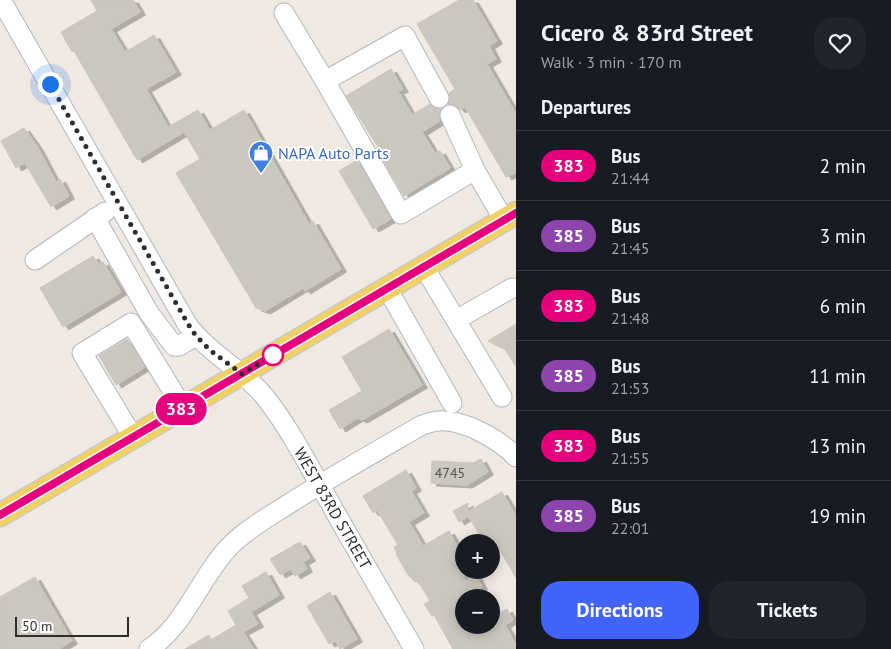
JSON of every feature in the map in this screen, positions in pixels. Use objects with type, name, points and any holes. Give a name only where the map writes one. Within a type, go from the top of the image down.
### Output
[{"type":"main road","points":[[0,515],[510,217]]},
{"type":"street","name":"WEST 83RD STREET","points":[[1,0],[196,336],[211,351],[242,374],[269,403],[302,453],[414,649]]},
{"type":"street","points":[[284,13],[401,214],[474,170]]},
{"type":"street","points":[[325,81],[404,36],[439,98]]},
{"type":"street","points":[[450,116],[474,170],[510,217]]},
{"type":"street","points":[[35,260],[119,203]]},
{"type":"street","points":[[95,218],[145,306],[174,346],[179,346],[196,336]]},
{"type":"street","points":[[424,267],[502,397]]},
{"type":"street","points":[[387,288],[452,403]]},
{"type":"street","points":[[456,320],[512,288]]},
{"type":"street","points":[[132,437],[82,353],[131,323],[145,306],[170,294]]},
{"type":"street","points":[[131,323],[182,408]]},
{"type":"street","points":[[149,649],[172,629],[214,566],[232,544],[256,525],[422,425],[438,421],[474,430],[507,447],[516,457]]},
{"type":"building","points":[[91,0],[133,0],[140,12],[111,29],[125,52],[154,35],[176,72],[146,89],[168,127],[198,110],[210,130],[244,110],[309,224],[313,221],[341,269],[305,291],[303,288],[265,311],[256,308],[176,173],[200,159],[184,132],[137,160],[61,32],[97,11]]},
{"type":"building","points":[[459,0],[473,0],[497,41],[489,46],[496,59],[487,64],[516,114],[516,172],[506,177],[465,107],[460,110],[456,106],[448,104],[450,99],[449,93],[455,89],[417,24]]},
{"type":"building","points":[[391,69],[403,89],[398,91],[412,115],[430,104],[434,108],[441,109],[439,114],[440,121],[422,132],[435,153],[440,151],[450,168],[404,196],[376,148],[378,147],[346,96]]},
{"type":"building","points":[[24,128],[37,146],[56,182],[60,179],[69,196],[51,207],[25,163],[16,168],[1,141]]},
{"type":"building","points":[[357,160],[391,219],[373,229],[339,171]]},
{"type":"building","points":[[93,256],[99,264],[103,262],[121,292],[63,327],[40,288]]},
{"type":"building","points":[[516,324],[516,367],[505,349],[488,341]]},
{"type":"building","points":[[389,329],[422,385],[362,420],[358,418],[340,429],[329,410],[362,391],[342,357]]},
{"type":"building","points":[[127,339],[145,367],[116,385],[99,356]]},
{"type":"building","points":[[481,459],[488,472],[467,485],[431,483],[432,461],[473,463]]},
{"type":"building","points":[[406,470],[416,488],[411,491],[424,513],[409,522],[423,546],[449,531],[455,542],[455,579],[464,579],[464,582],[469,579],[478,579],[482,587],[478,589],[455,589],[455,634],[500,634],[500,613],[507,609],[513,620],[505,625],[516,645],[516,649],[453,649],[434,615],[432,616],[424,604],[430,601],[418,581],[415,582],[408,575],[396,554],[394,547],[398,545],[377,510],[373,513],[363,496]]},
{"type":"building","points":[[502,492],[516,516],[516,578],[500,550],[500,534],[479,534],[467,514],[467,517],[459,522],[453,511],[468,503],[467,512]]},
{"type":"building","points":[[300,542],[310,558],[303,562],[307,569],[295,576],[291,569],[280,575],[270,559]]},
{"type":"building","points":[[266,572],[279,595],[251,612],[258,624],[243,632],[254,649],[185,649],[209,635],[211,640],[236,625],[228,611],[249,598],[242,586]]},
{"type":"building","points":[[35,577],[72,641],[59,649],[0,649],[0,597]]},
{"type":"building","points":[[330,592],[357,639],[340,649],[336,641],[329,644],[307,606]]},
{"type":"bus line","name":"383","points":[[0,515],[516,213]]},
{"type":"place","name":"NAPA Auto Parts","points":[[261,174]]},
{"type":"route","points":[[50,84],[196,336],[211,351],[242,374],[273,355]]}]
